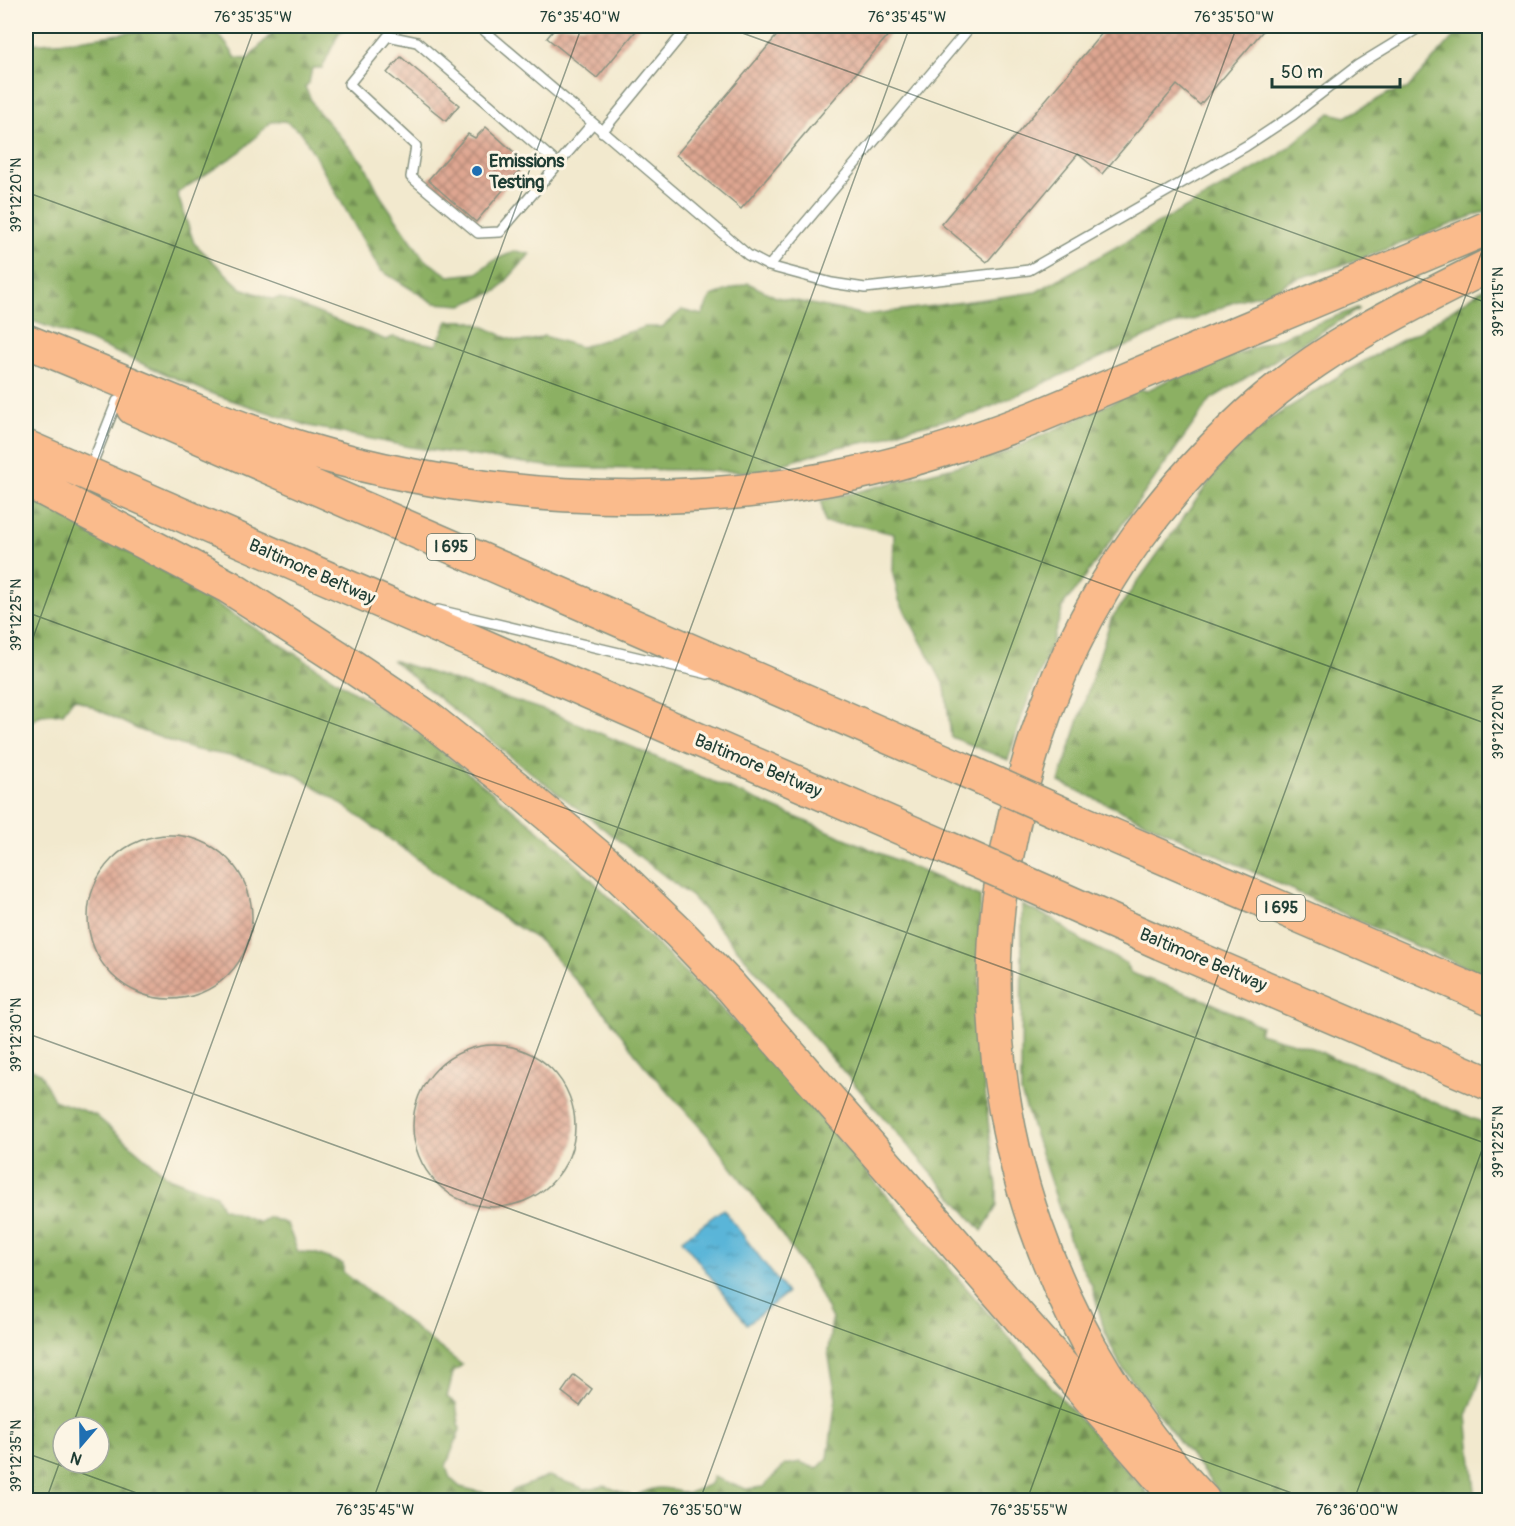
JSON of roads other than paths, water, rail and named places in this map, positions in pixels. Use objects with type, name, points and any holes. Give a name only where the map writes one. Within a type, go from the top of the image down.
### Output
[{"type":"highway","points":[[26,341],[236,426],[304,449],[381,470],[462,486],[531,492],[612,496],[691,495],[828,480],[959,447],[1034,418],[1490,227]]},
{"type":"highway","points":[[1203,1500],[1138,1424],[1106,1375],[1074,1318],[1050,1266],[1036,1227],[1012,1145],[1001,1085],[995,1028],[998,908],[1007,848],[1024,776],[1046,709],[1076,641],[1102,592],[1170,495],[1249,413],[1295,376],[1353,336],[1490,265]]},
{"type":"highway","name":"I 695","points":[[26,362],[1490,998]]},
{"type":"highway","name":"Baltimore Beltway","points":[[26,447],[1482,1082]]},
{"type":"highway","points":[[26,480],[230,587],[338,657],[427,717],[607,864],[731,987],[1179,1500]]},
{"type":"lane","points":[[479,26],[748,255],[769,266],[832,283],[865,288],[1029,270],[1246,146],[1293,115],[1358,65],[1422,26]]},
{"type":"lane","points":[[602,132],[689,26]]},
{"type":"lane","points":[[769,266],[971,26]]},
{"type":"lane","points":[[558,164],[417,42],[388,36],[350,84],[416,146],[411,177],[478,233],[500,232],[593,123]]},
{"type":"lane","points":[[88,474],[117,401]]},
{"type":"lane","points":[[356,591],[414,605]]},
{"type":"lane","points":[[426,608],[716,676]]},
{"type":"lane","points":[[728,679],[786,693]]},
{"type":"water","points":[[723,1209],[787,1293],[747,1324],[682,1240]]},
{"type":"place","name":"Emissions Testing","points":[[477,171]]}]
